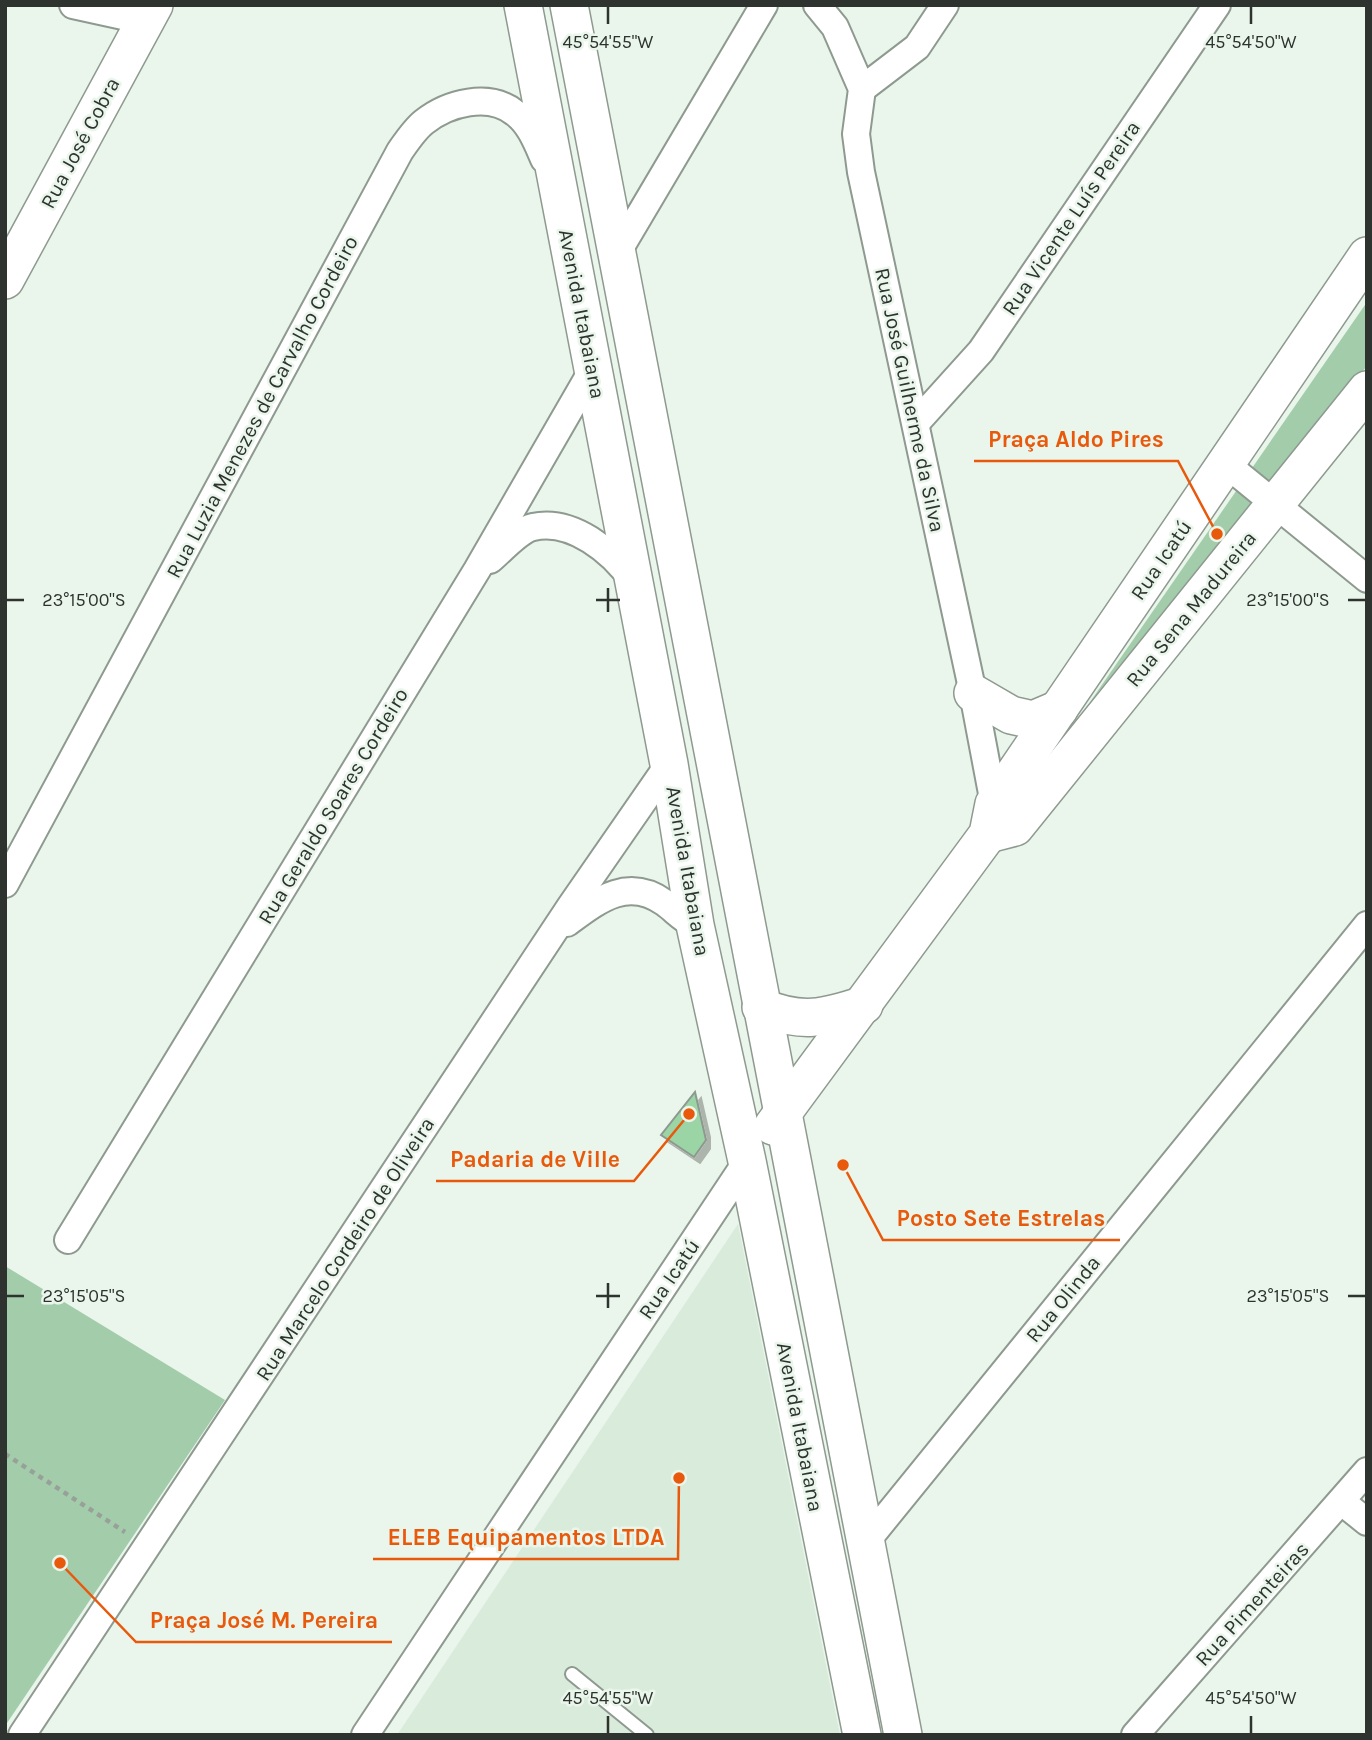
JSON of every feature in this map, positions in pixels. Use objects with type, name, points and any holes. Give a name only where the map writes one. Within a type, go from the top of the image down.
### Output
[{"type":"main road","name":"Avenida Itabaiana","points":[[523,5],[669,764],[695,925],[747,1161],[862,1735]]},
{"type":"main road","name":"Avenida Itabaiana","points":[[569,5],[903,1735]]},
{"type":"main road","name":"Rua José Cobra","points":[[7,273],[150,13]]},
{"type":"main road","name":"Rua Icatú","points":[[747,1161],[999,822],[1059,709],[1367,256]]},
{"type":"main road","name":"Rua Sena Madureira","points":[[999,822],[1276,502],[1367,390]]},
{"type":"main road","points":[[973,693],[1011,715],[1033,720],[1059,709]]},
{"type":"main road","points":[[761,1007],[786,1018],[822,1019],[864,1005]]},
{"type":"street","points":[[73,5],[150,13]]},
{"type":"street","points":[[616,254],[764,5]]},
{"type":"street","points":[[817,5],[835,27],[862,89],[916,47],[944,5]]},
{"type":"street","name":"Rua Vicente Luís Pereira","points":[[916,423],[981,351],[1217,5]]},
{"type":"street","name":"Rua José Guilherme da Silva","points":[[862,89],[856,134],[860,172],[916,423],[999,822]]},
{"type":"street","name":"Rua Luzia Menezes de Carvalho Cordeiro","points":[[5,884],[400,151],[422,123],[447,107],[472,102],[495,104],[515,113],[533,134],[564,222]]},
{"type":"street","name":"Rua Geraldo Soares Cordeiro","points":[[68,1240],[477,570],[593,369]]},
{"type":"street","points":[[1226,464],[1276,502],[1367,579]]},
{"type":"street","points":[[477,570],[531,527],[558,527],[580,534],[618,561],[635,584]]},
{"type":"street","name":"Rua Marcelo Cordeiro de Oliveira","points":[[22,1735],[554,932],[669,764]]},
{"type":"street","points":[[554,932],[619,890],[648,893],[668,905],[679,918],[695,925]]},
{"type":"street","name":"Rua Olinda","points":[[865,1543],[1367,925]]},
{"type":"street","name":"Rua Icatú","points":[[365,1735],[747,1161]]},
{"type":"street","name":"Rua Pimenteiras","points":[[1135,1735],[1367,1471]]},
{"type":"street","points":[[1342,1502],[1367,1522]]},
{"type":"lane","points":[[572,1674],[647,1735]]},
{"type":"path","points":[[5,1454],[148,1548]]},
{"type":"shaded area","points":[[738,1224],[840,1735],[397,1735]]},
{"type":"green space","points":[[1367,302],[1367,366],[1090,702]]},
{"type":"green space","points":[[5,1266],[225,1400],[5,1726]]},
{"type":"building","points":[[695,1092],[706,1140],[694,1157],[661,1135]]},
{"type":"place","name":"Praça Aldo Pires","points":[[1217,534]]},
{"type":"place","name":"Padaria de Ville","points":[[689,1114]]},
{"type":"place","name":"Posto Sete Estrelas","points":[[843,1165]]},
{"type":"place","name":"ELEB Equipamentos LTDA","points":[[679,1478]]},
{"type":"place","name":"Praça José M. Pereira","points":[[60,1563]]}]
